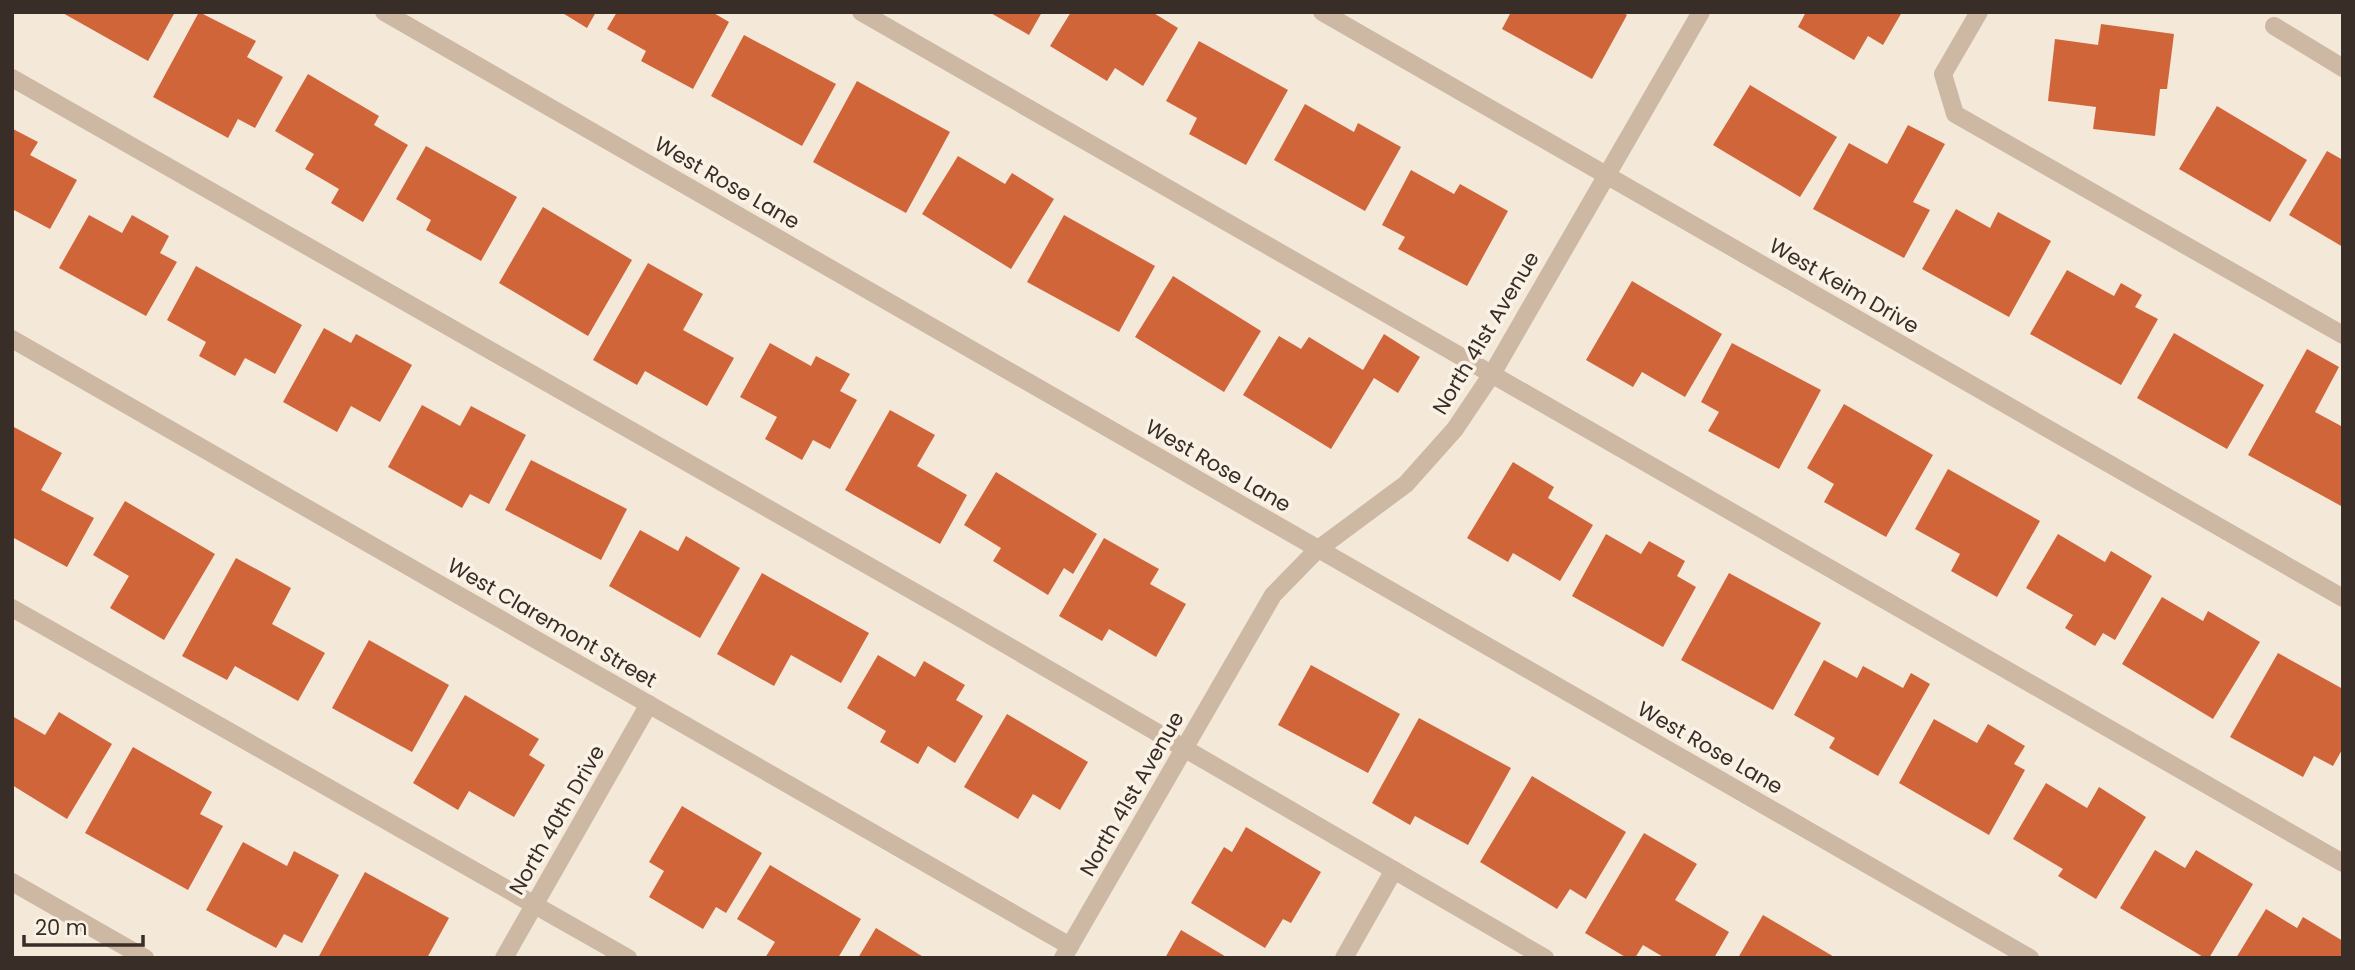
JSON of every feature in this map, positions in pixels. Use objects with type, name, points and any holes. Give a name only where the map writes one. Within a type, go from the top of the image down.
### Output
[{"type":"street","name":"West Rose Lane","points":[[384,12],[2030,958]]},
{"type":"street","points":[[861,12],[2343,863]]},
{"type":"street","name":"West Keim Drive","points":[[1322,12],[2343,598]]},
{"type":"street","name":"North 41st Avenue","points":[[1066,952],[1273,595],[1317,550],[1406,484],[1455,429],[1492,374],[1701,12]]},
{"type":"street","points":[[1979,12],[1942,74],[1955,114],[2343,335]]},
{"type":"street","points":[[2274,26],[2343,68]]},
{"type":"street","points":[[12,78],[936,604],[1545,958]]},
{"type":"street","name":"West Claremont Street","points":[[12,339],[649,704],[1066,952]]},
{"type":"street","points":[[12,608],[628,958]]},
{"type":"street","name":"North 40th Drive","points":[[504,958],[649,704]]},
{"type":"street","points":[[1344,958],[1394,870]]},
{"type":"street","points":[[12,882],[145,958]]},
{"type":"building","points":[[61,12],[175,12],[148,61]]},
{"type":"building","points":[[199,12],[256,41],[247,57],[283,77],[255,128],[238,119],[228,138],[153,97]]},
{"type":"building","points":[[561,12],[596,12],[587,28]]},
{"type":"building","points":[[617,12],[712,12],[729,22],[693,89],[641,61],[646,51],[607,29]]},
{"type":"building","points":[[989,12],[1042,12],[1029,35]]},
{"type":"building","points":[[1071,12],[1152,12],[1178,28],[1143,86],[1115,68],[1107,81],[1050,46]]},
{"type":"building","points":[[1511,12],[1622,12],[1627,15],[1592,79],[1502,29]]},
{"type":"building","points":[[1806,12],[1902,12],[1883,45],[1868,36],[1854,60],[1798,27]]},
{"type":"building","points":[[2101,24],[2174,34],[2167,89],[2160,89],[2155,136],[2093,129],[2096,107],[2048,101],[2055,39],[2098,45]]},
{"type":"building","points":[[744,35],[836,84],[802,146],[711,96]]},
{"type":"building","points":[[1199,41],[1288,90],[1246,165],[1189,134],[1197,118],[1166,101]]},
{"type":"building","points":[[308,74],[379,116],[374,125],[408,145],[363,222],[331,203],[339,189],[305,169],[314,154],[275,131]]},
{"type":"building","points":[[857,81],[950,132],[906,213],[813,162]]},
{"type":"building","points":[[1750,85],[1837,137],[1800,197],[1713,145]]},
{"type":"building","points":[[1305,104],[1354,132],[1358,123],[1401,147],[1365,211],[1274,160]]},
{"type":"building","points":[[2217,106],[2307,160],[2270,222],[2179,169]]},
{"type":"building","points":[[1908,125],[1945,144],[1913,202],[1930,210],[1904,258],[1813,209],[1849,143],[1887,164]]},
{"type":"building","points":[[13,129],[38,142],[30,155],[77,180],[50,229],[12,209]]},
{"type":"building","points":[[426,146],[517,197],[481,261],[426,230],[431,220],[396,199]]},
{"type":"building","points":[[2327,151],[2343,160],[2343,247],[2289,215]]},
{"type":"building","points":[[958,156],[1005,184],[1012,173],[1054,199],[1011,269],[922,214]]},
{"type":"building","points":[[1411,170],[1454,194],[1460,184],[1508,211],[1467,286],[1398,249],[1405,237],[1382,225]]},
{"type":"building","points":[[543,207],[632,260],[588,336],[499,283]]},
{"type":"building","points":[[1956,209],[1990,228],[1998,212],[2051,241],[2009,317],[1922,269]]},
{"type":"building","points":[[89,215],[122,233],[132,215],[169,236],[160,253],[177,262],[146,316],[59,268]]},
{"type":"building","points":[[1064,215],[1155,266],[1119,332],[1027,282]]},
{"type":"building","points":[[648,263],[703,294],[683,330],[734,358],[707,406],[645,371],[637,385],[593,360]]},
{"type":"building","points":[[196,266],[302,325],[275,374],[245,358],[235,376],[199,356],[206,342],[167,320]]},
{"type":"building","points":[[2067,270],[2114,296],[2121,283],[2142,295],[2135,307],[2158,319],[2121,385],[2030,334]]},
{"type":"building","points":[[1173,276],[1261,331],[1224,392],[1135,337]]},
{"type":"building","points":[[1632,281],[1722,334],[1685,397],[1642,372],[1633,387],[1586,360]]},
{"type":"building","points":[[324,328],[351,343],[356,334],[412,365],[380,422],[351,406],[337,432],[283,402]]},
{"type":"building","points":[[2174,333],[2264,385],[2227,449],[2137,398]]},
{"type":"building","points":[[1384,334],[1420,357],[1398,393],[1374,378],[1331,449],[1243,395],[1279,336],[1301,349],[1309,337],[1363,370]]},
{"type":"building","points":[[770,343],[811,366],[816,356],[850,374],[840,391],[857,400],[830,449],[813,440],[802,460],[765,439],[777,417],[740,397]]},
{"type":"building","points":[[1732,343],[1821,390],[1779,469],[1708,431],[1719,412],[1701,402]]},
{"type":"building","points":[[2307,349],[2339,367],[2315,412],[2343,427],[2343,507],[2248,455]]},
{"type":"building","points":[[1844,404],[1933,455],[1886,537],[1824,502],[1834,484],[1807,468]]},
{"type":"building","points":[[422,405],[460,426],[471,406],[526,435],[489,504],[470,494],[462,508],[388,467]]},
{"type":"building","points":[[890,410],[935,435],[917,466],[967,495],[940,544],[845,490]]},
{"type":"building","points":[[12,426],[62,453],[41,490],[94,518],[67,567],[12,537]]},
{"type":"building","points":[[531,460],[627,509],[601,560],[505,510]]},
{"type":"building","points":[[1513,462],[1554,487],[1548,498],[1593,525],[1560,581],[1513,553],[1508,562],[1467,538]]},
{"type":"building","points":[[1948,469],[2040,521],[1997,597],[1951,571],[1960,554],[1915,529]]},
{"type":"building","points":[[996,472],[1097,534],[1073,574],[1064,568],[1048,595],[993,561],[1001,548],[964,525]]},
{"type":"building","points":[[125,501],[215,554],[164,640],[110,608],[129,576],[93,555]]},
{"type":"building","points":[[640,530],[678,551],[686,536],[740,568],[700,638],[609,586]]},
{"type":"building","points":[[1606,534],[1641,554],[1649,541],[1685,561],[1677,576],[1696,587],[1663,647],[1572,596]]},
{"type":"building","points":[[2058,534],[2105,562],[2111,551],[2152,576],[2115,640],[2103,633],[2095,646],[2065,628],[2073,615],[2026,588]]},
{"type":"building","points":[[1104,538],[1159,569],[1150,584],[1186,604],[1156,657],[1109,629],[1102,641],[1059,616]]},
{"type":"building","points":[[236,558],[291,588],[272,624],[325,653],[298,701],[235,666],[227,680],[182,656]]},
{"type":"building","points":[[762,573],[869,633],[841,683],[791,655],[774,686],[717,654]]},
{"type":"building","points":[[1729,573],[1821,623],[1773,710],[1681,660]]},
{"type":"building","points":[[2162,597],[2203,621],[2208,611],[2260,642],[2213,719],[2122,664]]},
{"type":"building","points":[[369,640],[449,685],[412,752],[332,708]]},
{"type":"building","points":[[2278,653],[2343,689],[2343,748],[2333,766],[2314,756],[2303,777],[2230,737]]},
{"type":"building","points":[[878,655],[915,677],[924,661],[965,685],[956,700],[983,716],[955,763],[928,746],[918,764],[880,742],[886,731],[847,708]]},
{"type":"building","points":[[1824,660],[1857,678],[1863,666],[1903,688],[1911,673],[1930,684],[1878,776],[1829,748],[1835,738],[1794,715]]},
{"type":"building","points":[[1311,665],[1400,714],[1368,773],[1278,725]]},
{"type":"building","points":[[465,695],[539,739],[529,755],[545,765],[514,817],[469,791],[458,810],[413,783]]},
{"type":"building","points":[[59,712],[112,744],[67,819],[12,785],[12,716],[45,735]]},
{"type":"building","points":[[1007,714],[1088,762],[1060,810],[1033,794],[1018,819],[964,787]]},
{"type":"building","points":[[1419,718],[1511,768],[1468,845],[1415,816],[1410,825],[1372,803]]},
{"type":"building","points":[[1934,719],[1977,743],[1988,724],[2025,746],[2014,764],[2025,770],[1989,835],[1899,783]]},
{"type":"building","points":[[133,747],[212,792],[200,814],[223,826],[188,890],[85,833]]},
{"type":"building","points":[[1532,776],[1626,832],[1586,899],[1570,889],[1557,909],[1480,862]]},
{"type":"building","points":[[2046,783],[2087,808],[2099,787],[2146,817],[2096,899],[2058,876],[2063,869],[2013,839]]},
{"type":"building","points":[[682,806],[762,853],[726,913],[716,907],[703,929],[649,897],[664,871],[649,862]]},
{"type":"building","points":[[1246,827],[1321,872],[1291,923],[1283,919],[1265,948],[1191,903],[1224,847],[1232,852]]},
{"type":"building","points":[[1644,833],[1697,864],[1675,900],[1729,932],[1714,958],[1665,958],[1643,945],[1635,958],[1627,958],[1585,933]]},
{"type":"building","points":[[243,842],[287,866],[294,851],[339,875],[302,943],[284,934],[276,948],[206,910]]},
{"type":"building","points":[[2155,850],[2185,868],[2196,850],[2253,884],[2209,958],[2120,908]]},
{"type":"building","points":[[770,865],[861,919],[838,958],[765,958],[775,942],[737,919]]},
{"type":"building","points":[[365,872],[449,918],[427,958],[318,958]]},
{"type":"building","points":[[2266,909],[2297,928],[2303,917],[2343,941],[2343,958],[2236,958]]},
{"type":"building","points":[[1763,915],[1836,958],[1738,958]]},
{"type":"building","points":[[876,928],[925,958],[858,958]]},
{"type":"building","points":[[1181,930],[1228,958],[1165,958]]}]
